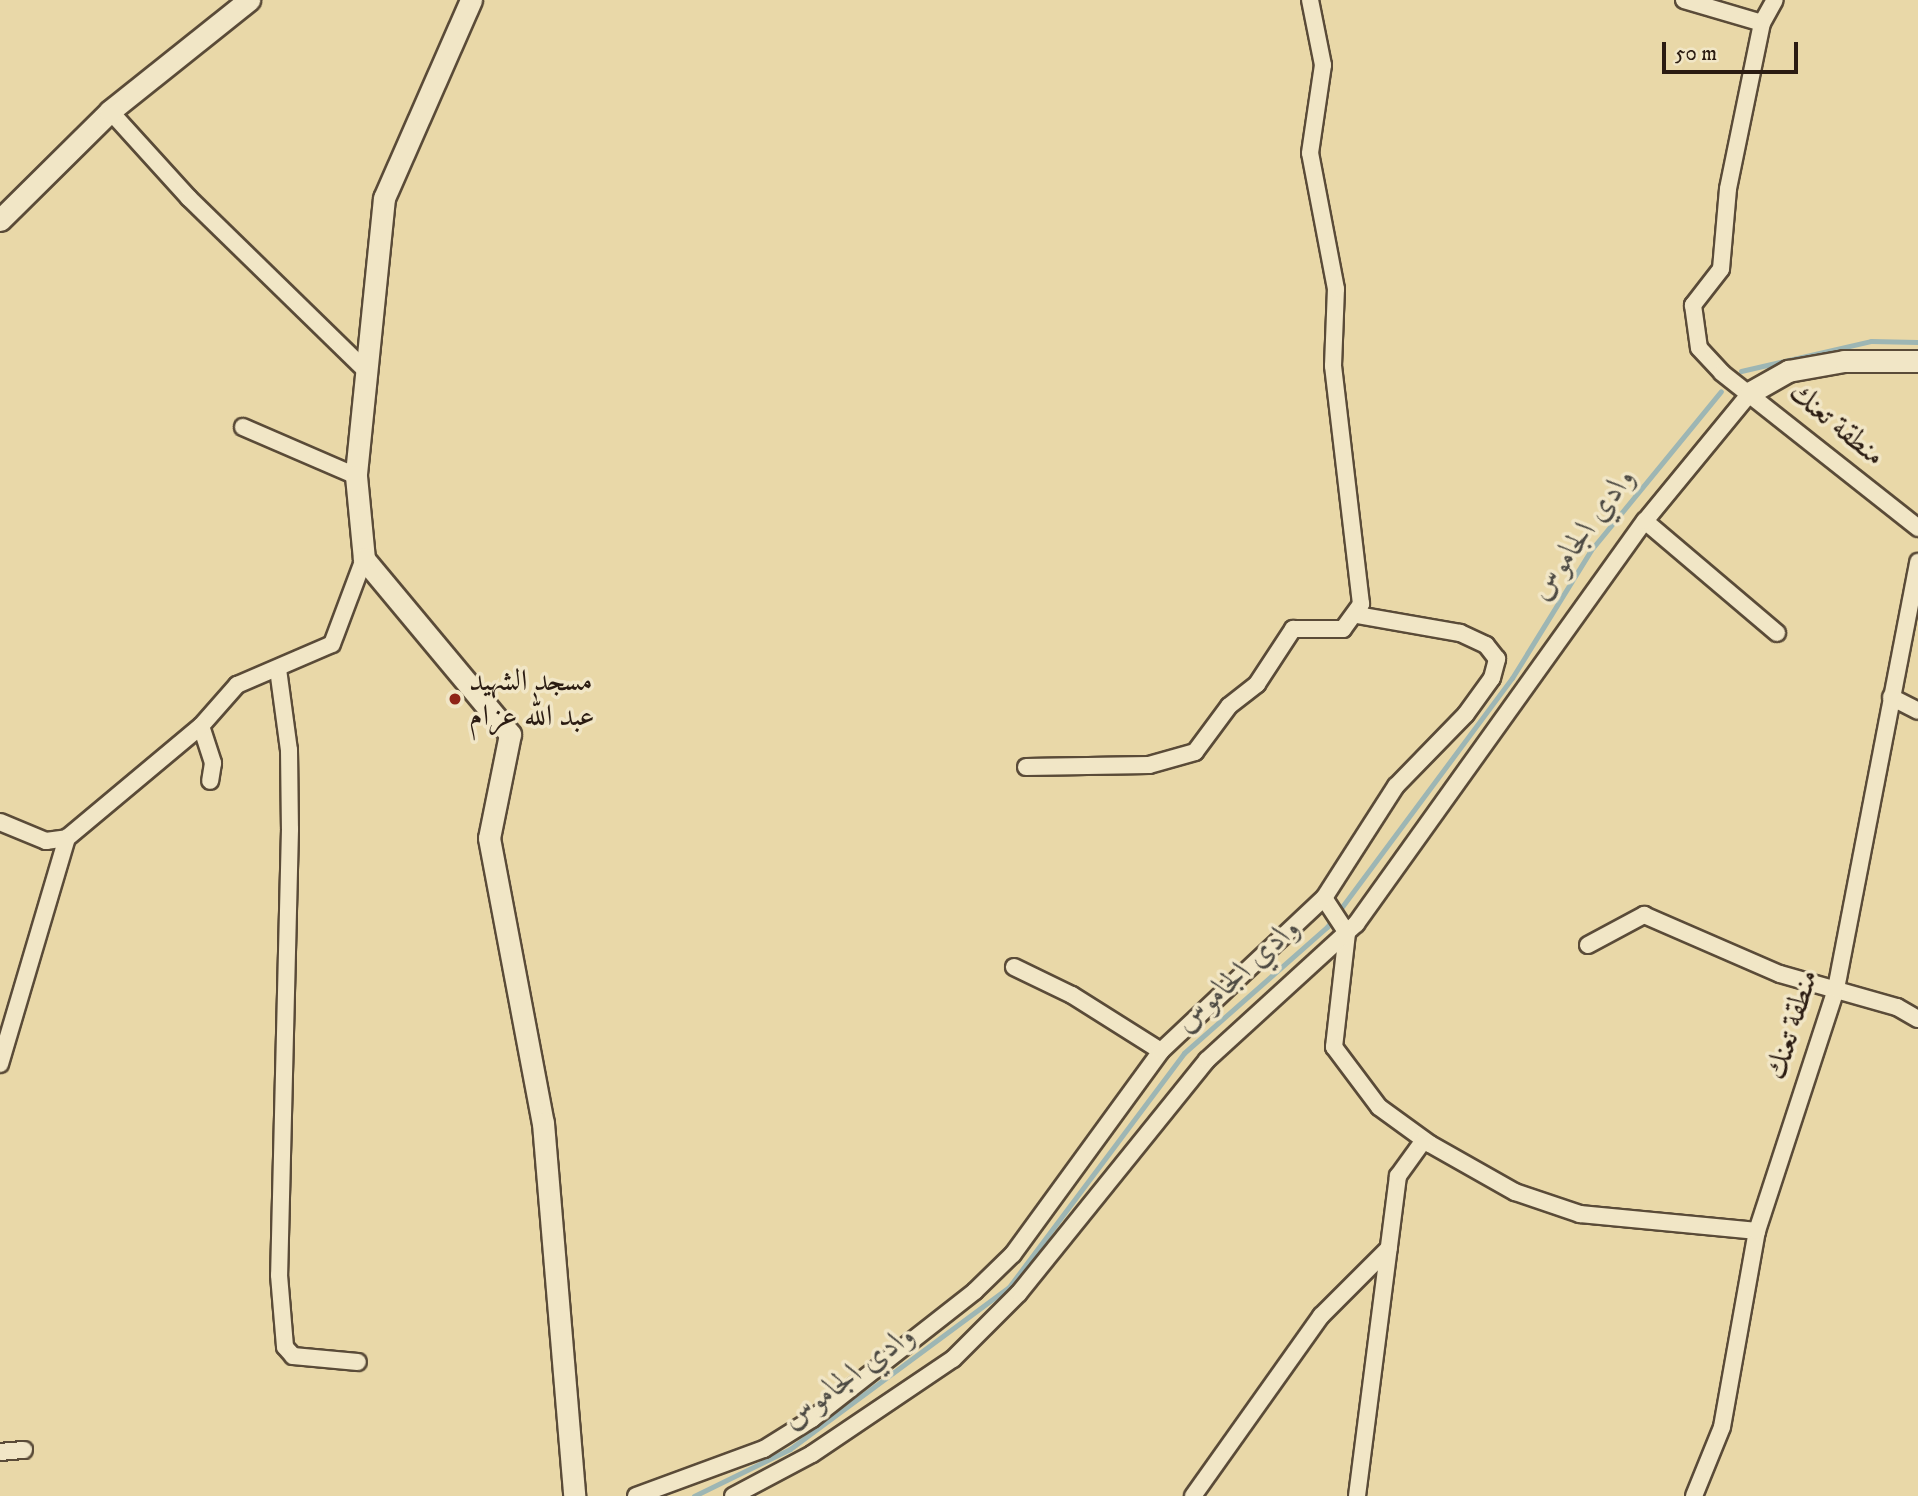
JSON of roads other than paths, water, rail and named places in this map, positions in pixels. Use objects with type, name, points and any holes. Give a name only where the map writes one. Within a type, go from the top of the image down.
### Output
[{"type":"street","points":[[0,220],[110,111],[249,0]]},
{"type":"street","points":[[0,822],[46,841],[66,838],[201,726],[237,685],[332,644],[364,559],[356,477],[384,198],[471,0]]},
{"type":"street","points":[[1026,767],[1149,765],[1195,752],[1229,706],[1257,684],[1293,629],[1343,629],[1357,615],[1360,562],[1333,366],[1336,289],[1310,153],[1323,65],[1310,0]]},
{"type":"street","points":[[1684,0],[1762,23]]},
{"type":"street","name":"منطقة تعنك","points":[[1775,0],[1762,23],[1728,189],[1723,258],[1716,278],[1698,296],[1692,318],[1699,348],[1918,528]]},
{"type":"street","points":[[110,111],[189,198],[366,371]]},
{"type":"street","points":[[733,1496],[812,1454],[953,1359],[1019,1293],[1207,1060],[1347,933],[1645,521],[1751,392],[1788,370],[1844,361],[1918,361]]},
{"type":"street","points":[[243,427],[356,477]]},
{"type":"street","points":[[1645,521],[1777,633]]},
{"type":"street","points":[[364,559],[510,734],[489,838],[543,1123],[574,1496]]},
{"type":"street","name":"منطقة تعنك","points":[[1694,1496],[1722,1427],[1756,1231],[1836,989],[1918,562]]},
{"type":"street","points":[[636,1496],[764,1449],[812,1419],[975,1290],[1045,1212],[1161,1051],[1324,898],[1396,786],[1466,713],[1492,678],[1497,659],[1486,645],[1460,633],[1357,615]]},
{"type":"street","points":[[278,669],[289,750],[290,829],[279,1275],[285,1347],[293,1356],[358,1362]]},
{"type":"street","points":[[1891,696],[1918,711]]},
{"type":"street","points":[[201,726],[213,762],[210,781]]},
{"type":"street","points":[[0,1064],[66,838]]},
{"type":"street","points":[[1324,898],[1347,933],[1334,1047],[1379,1107],[1424,1140],[1515,1192],[1580,1214],[1756,1231]]},
{"type":"street","points":[[1588,945],[1644,915],[1780,974],[1836,989],[1918,1019]]},
{"type":"street","points":[[1014,967],[1072,995],[1161,1051]]},
{"type":"street","points":[[1357,1496],[1398,1176],[1424,1140]]},
{"type":"street","points":[[1193,1496],[1321,1316],[1388,1248]]},
{"type":"street","points":[[0,1452],[24,1450]]},
{"type":"waterway","name":"وادي الجاموس","points":[[1741,371],[1871,341],[1918,342]]},
{"type":"waterway","name":"وادي الجاموس","points":[[694,1496],[790,1449],[1009,1287],[1184,1053],[1327,927],[1512,678],[1591,550],[1721,391]]},
{"type":"place","name":"مسجد الشهيد عبد الله عزام","points":[[455,699]]}]
